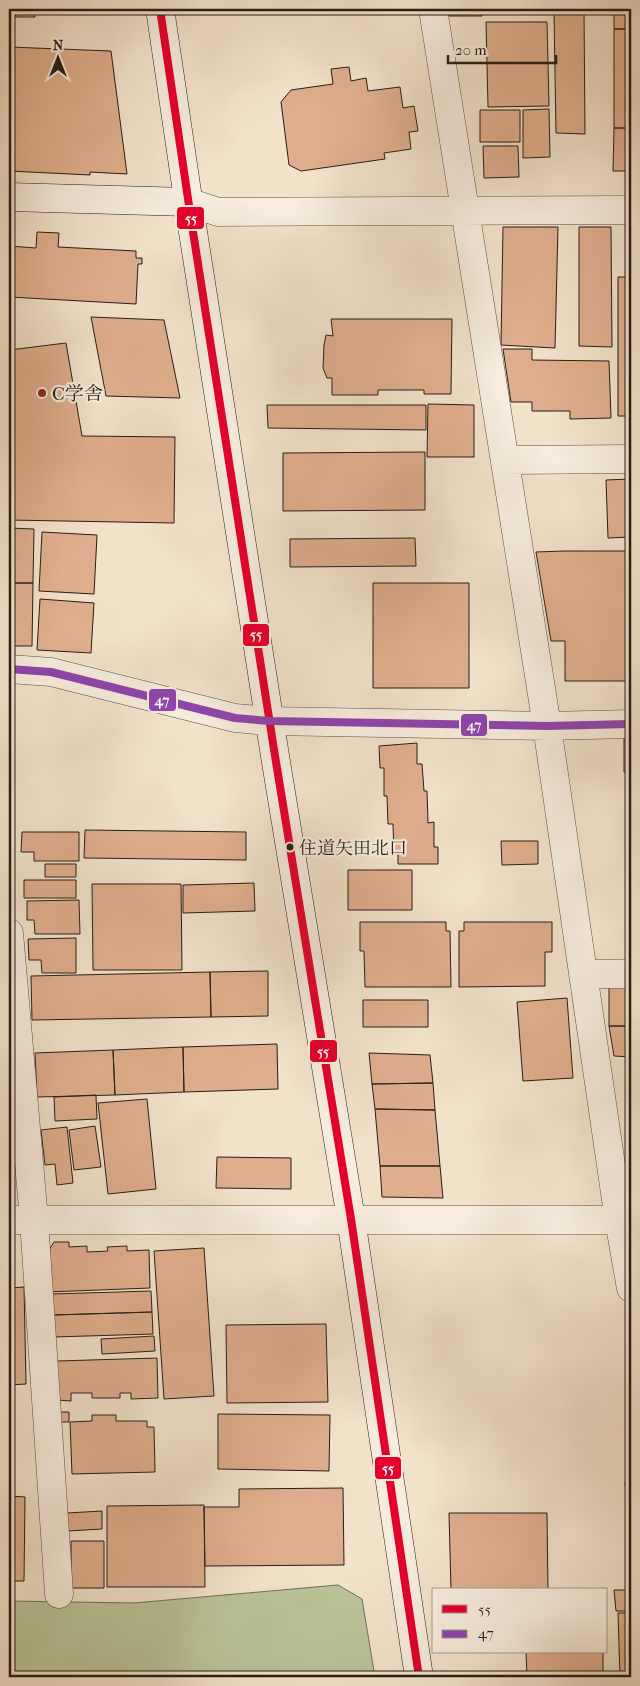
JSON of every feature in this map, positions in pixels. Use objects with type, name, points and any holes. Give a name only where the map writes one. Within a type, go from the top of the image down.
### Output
[{"type":"street","points":[[160,9],[188,202],[269,721],[351,1219],[419,1677]]},
{"type":"street","points":[[433,9],[547,726],[583,974],[625,1220],[631,1288]]},
{"type":"street","points":[[9,197],[188,202],[218,212],[631,210]]},
{"type":"street","points":[[504,460],[631,459]]},
{"type":"street","points":[[9,669],[51,672],[235,718],[269,721],[547,726],[631,724]]},
{"type":"street","points":[[9,933],[21,1220],[59,1594]]},
{"type":"street","points":[[583,974],[631,974]]},
{"type":"street","points":[[21,1220],[625,1220]]},
{"type":"green space","points":[[338,1585],[362,1599],[375,1677],[9,1677],[9,1601],[134,1603]]},
{"type":"building","points":[[9,9],[35,9],[35,17],[9,17]]},
{"type":"building","points":[[449,9],[482,9],[482,16],[449,16]]},
{"type":"building","points":[[486,9],[513,9],[513,14],[486,14]]},
{"type":"building","points":[[614,9],[631,9],[631,29],[614,29]]},
{"type":"building","points":[[584,11],[585,134],[556,133],[554,12]]},
{"type":"building","points":[[486,22],[547,22],[549,106],[488,107]]},
{"type":"building","points":[[614,29],[631,29],[631,128],[614,128]]},
{"type":"building","points":[[9,47],[111,51],[127,174],[90,172],[90,175],[9,171]]},
{"type":"building","points":[[349,67],[351,81],[366,78],[368,91],[400,87],[403,108],[414,106],[418,131],[409,132],[411,149],[384,153],[385,159],[301,171],[289,165],[281,102],[291,90],[333,84],[331,69]]},
{"type":"building","points":[[549,109],[550,157],[523,158],[523,110]]},
{"type":"building","points":[[480,110],[520,110],[520,142],[480,142]]},
{"type":"building","points":[[614,128],[631,128],[631,171],[613,171]]},
{"type":"building","points":[[483,146],[518,146],[519,177],[484,178]]},
{"type":"building","points":[[503,227],[558,227],[555,348],[501,345]]},
{"type":"building","points":[[579,227],[611,227],[612,347],[579,346]]},
{"type":"building","points":[[37,232],[59,233],[58,247],[136,251],[136,258],[142,258],[142,264],[138,264],[136,304],[9,297],[9,246],[36,248]]},
{"type":"building","points":[[618,277],[631,277],[631,416],[618,416]]},
{"type":"building","points":[[91,317],[164,320],[180,398],[106,396]]},
{"type":"building","points":[[331,319],[452,319],[451,394],[424,394],[424,390],[378,390],[378,395],[332,395],[332,378],[327,378],[323,368],[326,335],[333,336]]},
{"type":"building","name":"C学舎","points":[[66,343],[82,436],[175,437],[174,523],[9,520],[9,350]]},
{"type":"building","points":[[503,349],[532,349],[532,360],[609,361],[611,418],[570,419],[570,411],[532,411],[532,402],[511,402]]},
{"type":"building","points":[[428,404],[474,405],[474,457],[427,457]]},
{"type":"building","points":[[267,405],[426,405],[426,430],[268,428]]},
{"type":"building","points":[[425,452],[425,510],[283,511],[283,453]]},
{"type":"building","points":[[631,479],[631,537],[608,538],[606,480]]},
{"type":"building","points":[[9,528],[34,529],[33,583],[9,583]]},
{"type":"building","points":[[42,532],[97,535],[94,594],[39,591]]},
{"type":"building","points":[[415,538],[416,566],[290,567],[290,539]]},
{"type":"building","points":[[631,551],[631,681],[565,681],[565,641],[551,641],[536,552]]},
{"type":"building","points":[[9,583],[33,583],[32,646],[11,646]]},
{"type":"building","points":[[373,583],[469,583],[469,688],[373,688]]},
{"type":"building","points":[[40,599],[94,603],[91,653],[37,650]]},
{"type":"building","points":[[624,737],[631,737],[631,794],[630,772],[624,772]]},
{"type":"building","points":[[417,743],[417,764],[422,764],[424,791],[427,791],[428,823],[434,822],[434,847],[438,847],[438,864],[398,864],[398,854],[394,854],[393,824],[388,824],[387,796],[384,796],[384,768],[380,768],[379,746]]},
{"type":"building","points":[[85,830],[246,832],[246,860],[84,858]]},
{"type":"building","points":[[22,832],[79,832],[79,861],[34,861],[34,852],[21,852]]},
{"type":"building","points":[[501,841],[538,841],[538,864],[502,865]]},
{"type":"building","points":[[45,864],[76,864],[76,877],[45,877]]},
{"type":"building","points":[[348,870],[412,870],[412,910],[348,910]]},
{"type":"building","points":[[24,880],[76,880],[76,898],[24,898]]},
{"type":"building","points":[[254,883],[255,911],[183,913],[183,885]]},
{"type":"building","points":[[92,884],[181,884],[182,970],[93,970]]},
{"type":"building","points":[[79,900],[80,934],[35,934],[34,920],[27,920],[27,901]]},
{"type":"building","points":[[360,922],[446,922],[446,931],[450,931],[451,987],[365,987],[364,951],[360,951]]},
{"type":"building","points":[[464,922],[552,922],[552,952],[545,952],[545,986],[459,987],[459,931],[464,931]]},
{"type":"building","points":[[76,938],[76,973],[42,973],[41,960],[29,960],[28,939]]},
{"type":"building","points":[[268,971],[268,1016],[211,1017],[210,972]]},
{"type":"building","points":[[210,972],[211,1017],[32,1020],[31,976]]},
{"type":"building","points":[[609,985],[631,985],[631,1026],[609,1026]]},
{"type":"building","points":[[567,998],[573,1078],[523,1081],[517,1002]]},
{"type":"building","points":[[363,1000],[428,1000],[428,1027],[363,1027]]},
{"type":"building","points":[[609,1026],[631,1026],[631,1057],[614,1056]]},
{"type":"building","points":[[277,1044],[278,1089],[184,1092],[183,1047]]},
{"type":"building","points":[[183,1047],[184,1092],[115,1095],[113,1050]]},
{"type":"building","points":[[113,1050],[115,1095],[37,1097],[35,1053]]},
{"type":"building","points":[[369,1053],[430,1055],[433,1083],[372,1084]]},
{"type":"building","points":[[433,1083],[435,1110],[375,1109],[372,1084]]},
{"type":"building","points":[[96,1095],[97,1119],[55,1121],[54,1097]]},
{"type":"building","points":[[147,1099],[156,1189],[108,1194],[98,1103]]},
{"type":"building","points":[[375,1109],[435,1110],[440,1166],[380,1166]]},
{"type":"building","points":[[95,1126],[101,1167],[74,1170],[69,1130]]},
{"type":"building","points":[[67,1127],[73,1183],[57,1185],[55,1164],[45,1165],[41,1130]]},
{"type":"building","points":[[217,1157],[291,1158],[291,1189],[216,1188]]},
{"type":"building","points":[[380,1166],[440,1166],[443,1198],[382,1197]]},
{"type":"building","points":[[54,1242],[69,1242],[69,1247],[87,1246],[87,1252],[108,1251],[107,1247],[127,1246],[127,1251],[149,1250],[150,1288],[48,1292],[47,1253]]},
{"type":"building","points":[[204,1248],[214,1396],[164,1399],[154,1251]]},
{"type":"building","points":[[24,1287],[26,1384],[9,1385],[9,1288]]},
{"type":"building","points":[[151,1291],[152,1312],[53,1315],[52,1294]]},
{"type":"building","points":[[152,1312],[153,1334],[53,1337],[53,1315]]},
{"type":"building","points":[[326,1324],[328,1402],[227,1403],[226,1325]]},
{"type":"building","points":[[154,1336],[155,1351],[102,1354],[101,1339]]},
{"type":"building","points":[[157,1358],[158,1398],[131,1399],[131,1393],[120,1393],[120,1398],[92,1398],[92,1393],[71,1393],[71,1401],[57,1400],[57,1361]]},
{"type":"building","points":[[59,1412],[69,1412],[69,1422],[59,1422]]},
{"type":"building","points":[[218,1414],[330,1415],[329,1471],[218,1469]]},
{"type":"building","points":[[92,1415],[116,1415],[116,1421],[147,1421],[147,1427],[154,1427],[155,1472],[72,1474],[70,1422],[92,1421]]},
{"type":"building","points":[[625,1483],[631,1483],[631,1493],[626,1494]]},
{"type":"building","points":[[343,1488],[344,1565],[205,1566],[204,1507],[239,1507],[239,1489]]},
{"type":"building","points":[[9,1496],[25,1497],[24,1581],[9,1581]]},
{"type":"building","points":[[204,1505],[205,1587],[107,1587],[107,1506]]},
{"type":"building","points":[[102,1511],[102,1529],[68,1531],[67,1513]]},
{"type":"building","points":[[449,1513],[547,1513],[548,1588],[451,1588]]},
{"type":"building","points":[[71,1541],[104,1541],[104,1588],[71,1588]]},
{"type":"building","points":[[614,1590],[631,1590],[631,1611],[616,1611]]},
{"type":"building","points":[[618,1613],[631,1613],[631,1677],[620,1677]]},
{"type":"building","points":[[526,1654],[603,1654],[603,1672],[580,1672],[580,1677],[527,1677]]},
{"type":"transit line","name":"55","points":[[160,9],[275,756],[351,1219],[419,1677]]},
{"type":"transit line","name":"47","points":[[9,669],[51,672],[235,718],[269,721],[547,726],[631,724]]},
{"type":"place","name":"C学舎","points":[[42,393]]},
{"type":"place","name":"住道矢田北口","points":[[290,847]]}]
